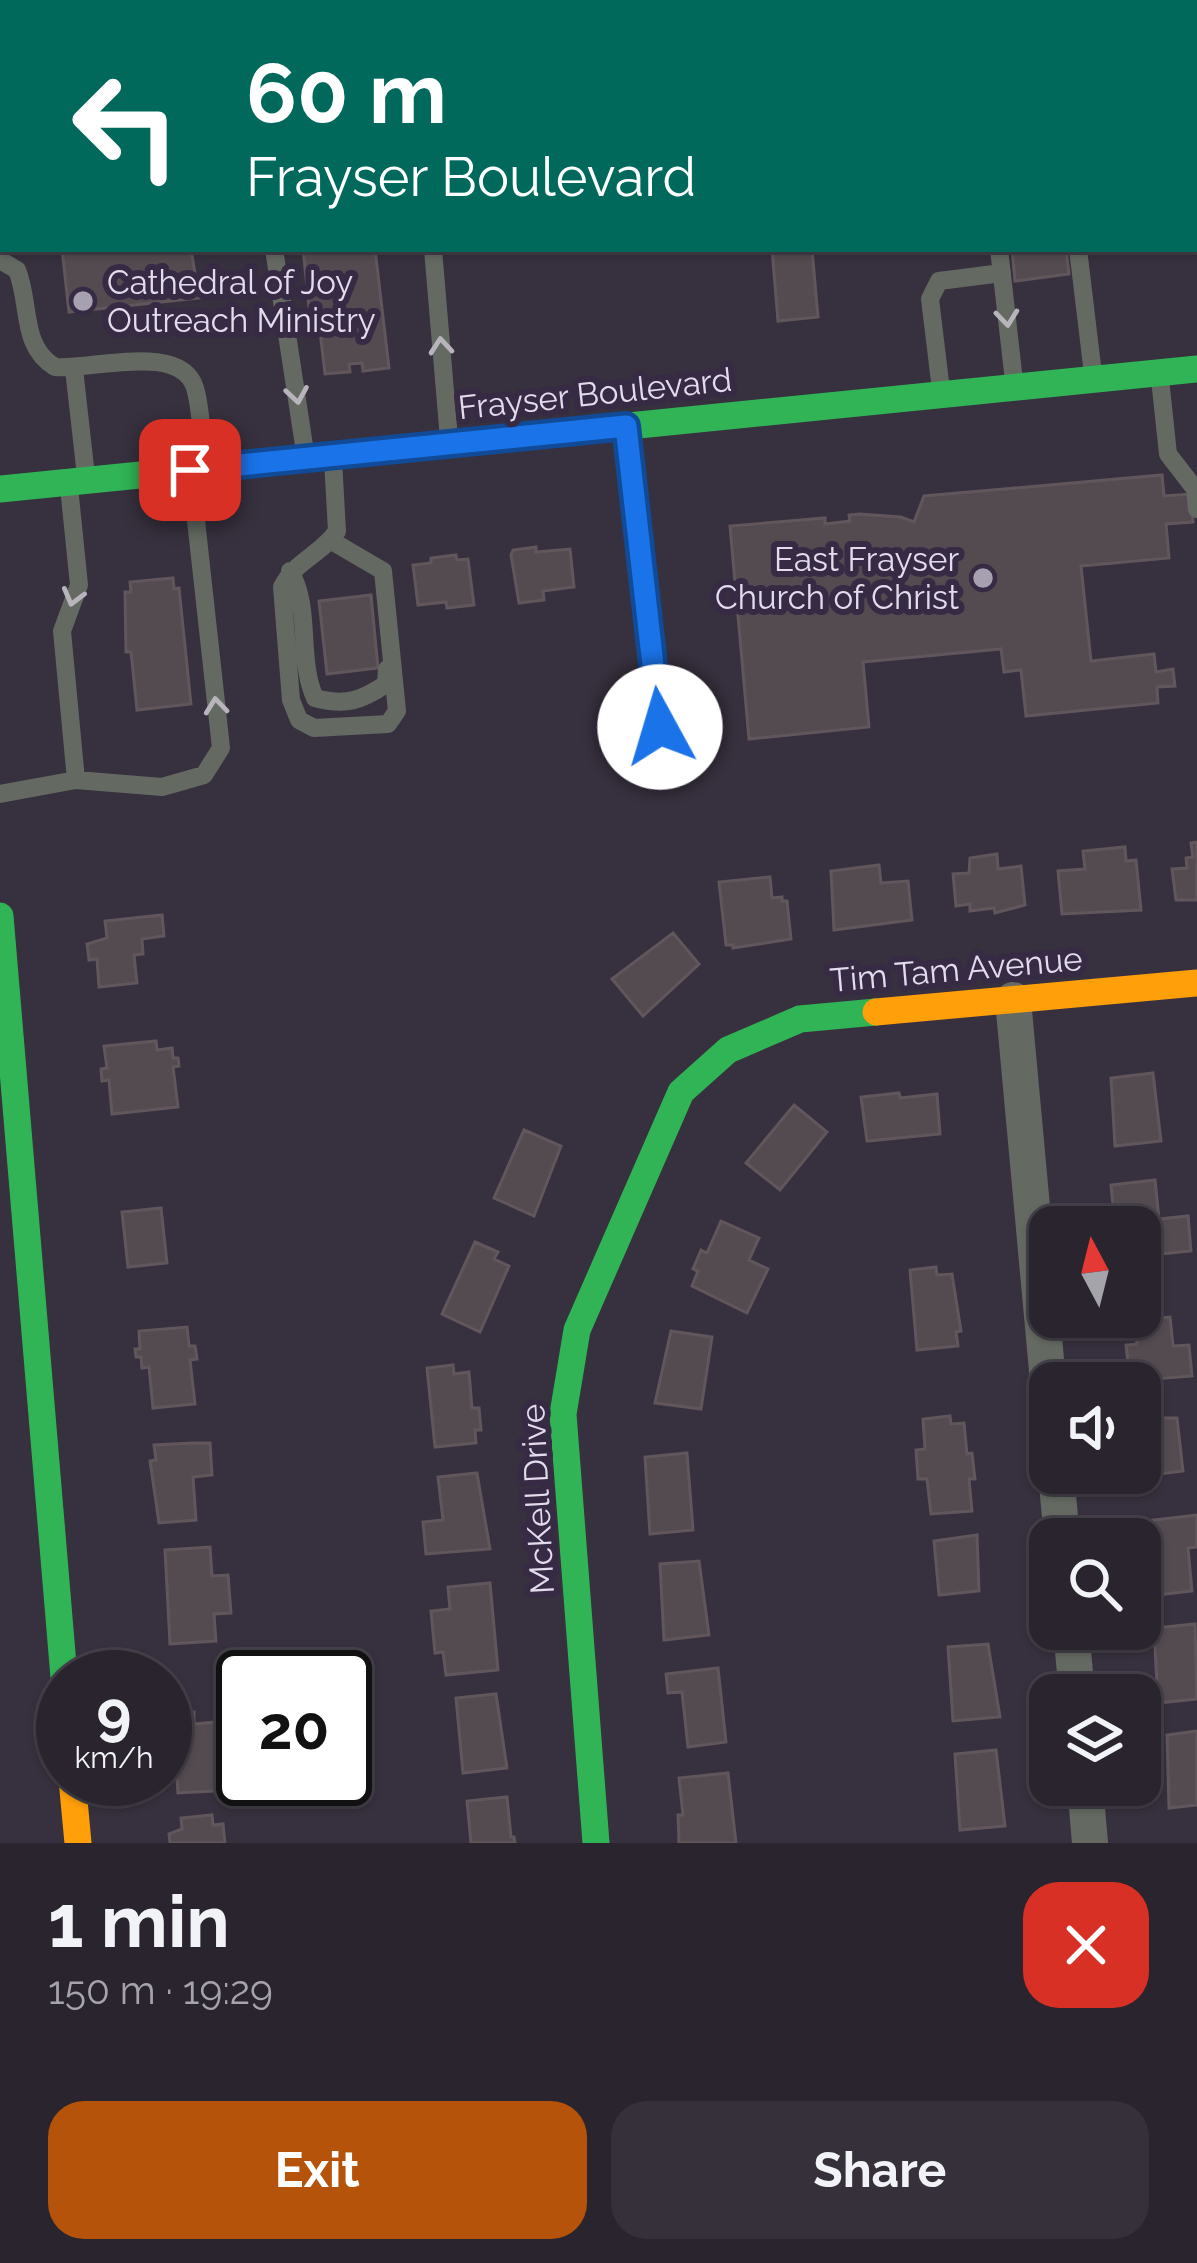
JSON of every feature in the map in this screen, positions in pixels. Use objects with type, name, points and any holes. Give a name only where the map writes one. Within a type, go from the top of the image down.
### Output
[{"type":"street","name":"Frayser Boulevard","points":[[0,489],[1197,369]]},
{"type":"street","points":[[0,916],[62,1650]]},
{"type":"street","name":"Tim Tam Avenue","points":[[728,1050],[800,1019],[1197,982]]},
{"type":"street","points":[[1013,1000],[1046,1362]]},
{"type":"street","name":"McKell Drive","points":[[596,1843],[563,1414],[577,1330],[681,1092],[728,1050]]},
{"type":"street","points":[[75,1806],[78,1843]]},
{"type":"street","points":[[1087,1806],[1090,1843]]},
{"type":"lane","points":[[275,252],[320,457],[339,516],[330,540],[290,571],[282,587],[291,700],[299,719],[314,728],[388,724],[397,711],[383,571],[330,540]]},
{"type":"lane","points":[[433,252],[450,444]]},
{"type":"lane","points":[[999,252],[1015,387]]},
{"type":"lane","points":[[1078,252],[1093,379]]},
{"type":"lane","points":[[0,260],[17,270],[32,345],[42,360],[74,369],[152,361],[174,363],[188,372],[195,389],[220,748],[204,775],[162,787],[76,780],[0,794]]},
{"type":"lane","points":[[941,394],[930,298],[939,281],[1002,273]]},
{"type":"lane","points":[[74,369],[79,586],[62,631],[76,780]]},
{"type":"lane","points":[[1159,373],[1168,454],[1195,489],[1197,509]]},
{"type":"lane","points":[[626,426],[660,727]]},
{"type":"lane","points":[[290,571],[299,588],[306,678],[315,698],[338,704],[363,700],[386,684],[372,561]]},
{"type":"building","points":[[62,252],[191,252],[199,298],[69,312]]},
{"type":"building","points":[[303,252],[375,252],[389,368],[363,371],[362,363],[349,364],[350,372],[325,374],[317,306],[309,307]]},
{"type":"building","points":[[772,252],[812,252],[818,317],[778,321]]},
{"type":"building","points":[[1012,252],[1066,252],[1069,274],[1015,281]]},
{"type":"building","points":[[1162,475],[1164,496],[1190,494],[1193,522],[1166,524],[1169,558],[1081,566],[1091,661],[1154,654],[1156,672],[1173,669],[1175,686],[1157,687],[1158,703],[1026,716],[1021,670],[1004,672],[1001,649],[863,662],[869,727],[749,739],[730,526],[825,518],[825,524],[850,521],[849,515],[859,514],[914,522],[924,496]]},
{"type":"building","points":[[536,547],[536,552],[570,549],[574,587],[543,591],[544,600],[519,603],[511,555],[513,550]]},
{"type":"building","points":[[456,555],[457,560],[468,559],[474,605],[418,605],[413,565]]},
{"type":"building","points":[[173,578],[174,589],[179,588],[191,704],[137,710],[131,652],[126,652],[125,592],[131,592],[130,582]]},
{"type":"building","points":[[371,595],[378,668],[327,674],[319,601]]},
{"type":"building","points":[[1197,842],[1197,900],[1176,900],[1172,869],[1187,868],[1186,858],[1193,857],[1191,843]]},
{"type":"building","points":[[1125,847],[1126,861],[1136,860],[1141,910],[1062,914],[1058,871],[1085,869],[1083,851]]},
{"type":"building","points":[[997,854],[998,869],[1021,866],[1025,905],[995,913],[994,908],[970,911],[970,904],[956,906],[953,874],[969,873],[970,858]]},
{"type":"building","points":[[879,865],[881,883],[908,881],[912,920],[834,930],[831,871]]},
{"type":"building","points":[[770,877],[772,898],[787,901],[791,939],[733,948],[726,945],[719,882]]},
{"type":"building","points":[[162,915],[164,936],[142,939],[143,954],[134,955],[137,983],[99,987],[97,959],[89,960],[87,944],[107,938],[105,921]]},
{"type":"building","points":[[673,933],[699,964],[643,1016],[612,979]]},
{"type":"building","points":[[156,1041],[157,1050],[172,1048],[173,1058],[178,1058],[179,1066],[173,1067],[178,1107],[112,1114],[109,1080],[102,1081],[101,1069],[107,1068],[104,1046]]},
{"type":"building","points":[[1153,1073],[1161,1141],[1115,1146],[1111,1078]]},
{"type":"building","points":[[899,1093],[900,1098],[937,1094],[940,1134],[867,1141],[861,1097]]},
{"type":"building","points":[[794,1105],[827,1132],[780,1190],[746,1163]]},
{"type":"building","points":[[524,1130],[561,1146],[534,1216],[494,1198]]},
{"type":"building","points":[[1155,1180],[1158,1206],[1113,1206],[1111,1185]]},
{"type":"building","points":[[161,1208],[167,1263],[128,1267],[122,1212]]},
{"type":"building","points":[[1188,1216],[1191,1251],[1161,1254],[1161,1219]]},
{"type":"building","points":[[721,1221],[759,1238],[749,1260],[768,1269],[747,1313],[692,1286],[701,1250],[707,1253]]},
{"type":"building","points":[[475,1242],[498,1252],[494,1259],[509,1266],[480,1332],[442,1314]]},
{"type":"building","points":[[936,1267],[937,1275],[952,1274],[961,1331],[956,1332],[958,1346],[917,1350],[910,1270]]},
{"type":"building","points":[[1170,1317],[1173,1346],[1189,1345],[1192,1376],[1161,1378],[1161,1362],[1128,1362],[1126,1345],[1137,1344],[1136,1338],[1161,1338],[1161,1318]]},
{"type":"building","points":[[187,1327],[189,1346],[195,1346],[197,1359],[190,1360],[195,1404],[153,1408],[149,1367],[142,1368],[141,1357],[136,1357],[139,1331]]},
{"type":"building","points":[[671,1331],[712,1337],[701,1409],[655,1403]]},
{"type":"building","points":[[453,1365],[454,1374],[469,1372],[472,1408],[479,1408],[481,1430],[475,1430],[476,1443],[435,1447],[427,1368]]},
{"type":"building","points":[[950,1416],[951,1424],[964,1423],[967,1454],[972,1453],[972,1511],[931,1514],[927,1479],[918,1479],[916,1450],[925,1449],[923,1419]]},
{"type":"building","points":[[1161,1418],[1177,1418],[1183,1471],[1161,1474]]},
{"type":"building","points":[[210,1443],[212,1475],[193,1477],[196,1520],[159,1523],[150,1461],[156,1460],[154,1445]]},
{"type":"building","points":[[687,1453],[693,1530],[650,1534],[645,1457]]},
{"type":"building","points":[[477,1473],[490,1549],[426,1554],[423,1522],[443,1520],[438,1477]]},
{"type":"building","points":[[1197,1515],[1197,1547],[1188,1548],[1192,1591],[1161,1595],[1161,1519]]},
{"type":"building","points":[[977,1535],[979,1591],[939,1595],[934,1541]]},
{"type":"building","points":[[210,1547],[212,1576],[228,1575],[231,1613],[214,1614],[216,1641],[170,1644],[165,1550]]},
{"type":"building","points":[[699,1561],[709,1635],[664,1640],[660,1564]]},
{"type":"building","points":[[490,1583],[498,1670],[446,1675],[443,1652],[435,1653],[431,1611],[450,1609],[448,1587]]},
{"type":"building","points":[[1195,1624],[1197,1699],[1161,1703],[1155,1650],[1161,1650],[1161,1627]]},
{"type":"building","points":[[988,1644],[1000,1717],[953,1721],[948,1647]]},
{"type":"building","points":[[718,1668],[726,1742],[688,1747],[682,1692],[668,1693],[666,1674]]},
{"type":"building","points":[[496,1694],[507,1768],[463,1773],[456,1698]]},
{"type":"building","points":[[192,1712],[194,1724],[216,1722],[216,1791],[192,1792]]},
{"type":"building","points":[[1197,1731],[1197,1805],[1169,1808],[1167,1735]]},
{"type":"building","points":[[996,1750],[1005,1826],[960,1830],[955,1754]]},
{"type":"building","points":[[728,1773],[736,1843],[679,1843],[678,1815],[683,1815],[679,1778]]},
{"type":"building","points":[[507,1797],[515,1843],[471,1843],[467,1801]]},
{"type":"building","points":[[212,1815],[213,1825],[223,1824],[225,1843],[170,1843],[169,1834],[182,1829],[181,1818]]},
{"type":"traffic: fast","points":[[0,489],[1197,369]]},
{"type":"traffic: fast","points":[[0,916],[62,1650]]},
{"type":"traffic: fast","points":[[596,1843],[563,1414],[577,1330],[681,1092],[728,1050],[800,1019],[876,1012]]},
{"type":"traffic: slow","points":[[876,1012],[1197,983]]},
{"type":"traffic: slow","points":[[75,1806],[78,1843]]},
{"type":"place","name":"Cathedral of Joy Outreach Ministry","points":[[83,301]]},
{"type":"place","name":"East Frayser Church of Christ","points":[[983,578]]},
{"type":"route","points":[[190,470],[626,426],[660,727]]}]
